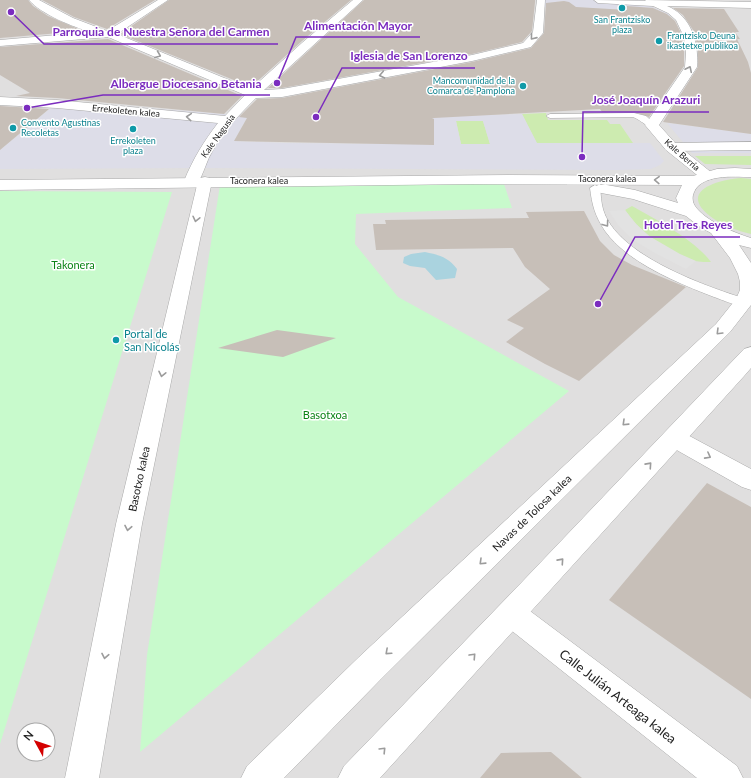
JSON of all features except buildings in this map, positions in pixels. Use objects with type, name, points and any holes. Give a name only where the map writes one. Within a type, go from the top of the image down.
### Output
[{"type":"street","points":[[33,0],[46,8],[97,32],[109,34],[252,94],[282,93],[348,82],[472,58],[526,45],[538,33],[541,0]]},
{"type":"street","points":[[0,44],[109,34],[164,0]]},
{"type":"street","name":"Kale Nagusia","points":[[199,181],[196,168],[228,120],[252,94],[313,38],[360,0]]},
{"type":"street","points":[[598,0],[736,3],[751,5]]},
{"type":"street","points":[[651,1],[674,13],[685,26],[693,58],[691,67],[652,125]]},
{"type":"street","points":[[736,3],[751,16]]},
{"type":"street","name":"Errekoleten kalea","points":[[0,101],[57,104],[228,120]]},
{"type":"street","name":"Kale Berria","points":[[652,125],[701,179]]},
{"type":"street","points":[[671,147],[751,146]]},
{"type":"street","name":"Taconera kalea","points":[[0,185],[199,181],[701,179],[728,173],[751,173]]},
{"type":"street","name":"Taconera kalea","points":[[519,179],[624,193],[691,212]]},
{"type":"street","points":[[701,179],[686,190],[685,200],[691,212],[702,222],[718,231],[751,243]]},
{"type":"street","name":"Basotxo kalea","points":[[82,778],[129,524],[199,181]]},
{"type":"street","name":"Navas de Tolosa kalea","points":[[258,778],[723,328],[749,290],[748,274],[740,256],[718,231]]},
{"type":"street","points":[[356,778],[512,614],[731,378],[751,354]]},
{"type":"street","points":[[674,438],[751,480]]},
{"type":"street","name":"Calle Julián Arteaga kalea","points":[[512,614],[725,778]]},
{"type":"lane","points":[[550,116],[634,116],[643,118],[652,125]]},
{"type":"lane","points":[[595,188],[595,202],[601,218],[614,234],[633,251],[659,268],[690,283],[742,302]]},
{"type":"shaded area","points":[[0,0],[751,0],[751,778],[0,778]]},
{"type":"shaded area","name":"San Frantzisko plaza","points":[[541,0],[642,0],[652,7],[669,14],[670,16],[631,13],[631,10],[587,8],[570,9],[564,1],[555,2],[553,8],[541,7]]},
{"type":"shaded area","points":[[61,101],[248,116],[234,141],[284,143],[382,144],[383,118],[522,114],[537,143],[650,143],[664,161],[660,165],[651,169],[617,170],[196,168],[0,169],[0,150]],"holes":[[[456,121],[483,121],[490,144],[461,144]]]},
{"type":"shaded area","points":[[667,123],[751,134],[751,153],[692,153]]},
{"type":"shaded area","points":[[625,210],[636,224],[649,236],[680,254],[696,261],[686,269],[633,240],[618,225],[609,211]]},
{"type":"green space","points":[[546,113],[548,120],[607,120],[610,124],[620,124],[633,143],[537,144],[522,114]]},
{"type":"green space","points":[[456,121],[483,121],[490,144],[461,144]]},
{"type":"green space","points":[[695,156],[751,156],[751,165],[705,164]]},
{"type":"green space","points":[[741,178],[751,179],[751,234],[732,228],[714,219],[703,210],[698,201],[699,195],[704,189],[711,185],[721,181]]},
{"type":"green space","name":"Basotxoa","points":[[504,184],[512,208],[356,214],[355,244],[398,297],[569,391],[140,752],[147,655],[220,185]]},
{"type":"green space","name":"Takonera","points":[[0,191],[172,192],[0,744]]},
{"type":"green space","points":[[632,206],[685,238],[711,262],[695,261],[675,253],[656,241],[631,219],[625,210]]},
{"type":"water","points":[[425,252],[447,259],[457,269],[455,278],[436,280],[425,268],[410,266],[403,263],[404,257],[411,254]]},
{"type":"place","name":"San Frantzisko plaza","points":[[622,8]]},
{"type":"place","name":"Parroquia de Nuestra Señora del Carmen","points":[[11,12]]},
{"type":"place","name":"Frantzisko Deuna ikastetxe publikoa","points":[[659,41]]},
{"type":"place","name":"Alimentación Mayor","points":[[277,83]]},
{"type":"place","name":"Mancomunidad de la Comarca de Pamplona","points":[[523,86]]},
{"type":"place","name":"Albergue Diocesano Betania","points":[[27,108]]},
{"type":"place","name":"Iglesia de San Lorenzo","points":[[316,117]]},
{"type":"place","name":"Convento Agustinas Recoletas","points":[[13,128]]},
{"type":"place","name":"Errekoleten plaza","points":[[133,129]]},
{"type":"place","name":"José Joaquín Arazuri","points":[[582,157]]},
{"type":"place","name":"Hotel Tres Reyes","points":[[598,304]]},
{"type":"place","name":"Portal de San Nicolás","points":[[116,340]]}]
